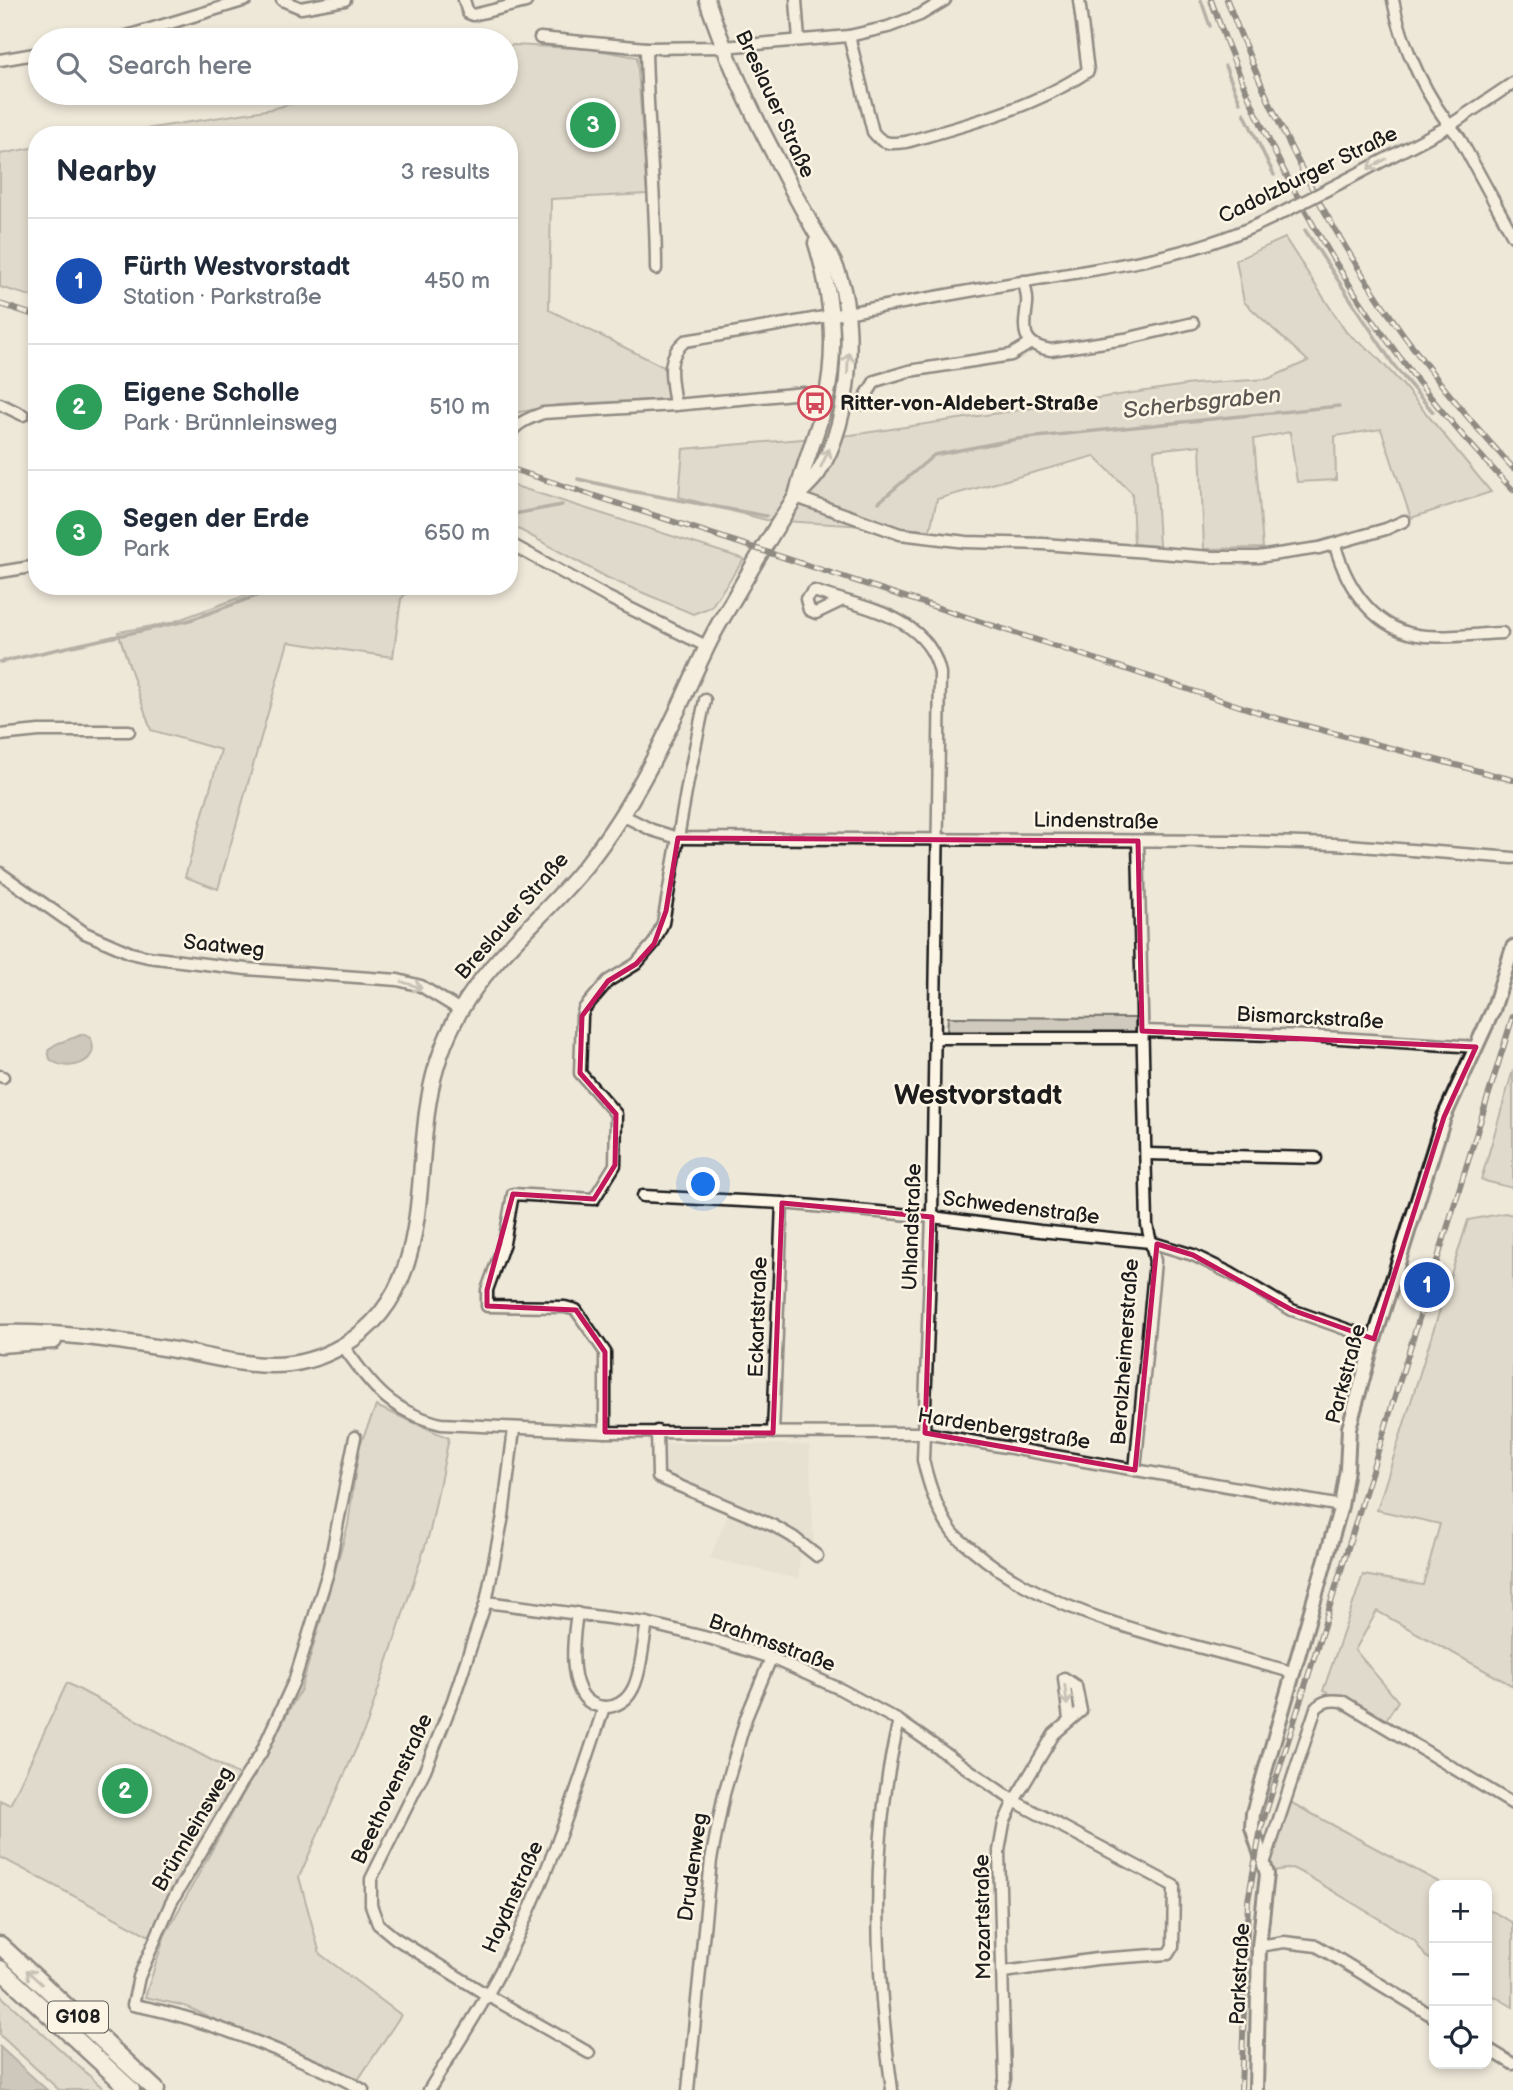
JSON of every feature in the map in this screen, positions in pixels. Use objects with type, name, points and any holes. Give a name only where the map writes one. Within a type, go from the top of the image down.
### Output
[{"type":"highway","name":"G108","points":[[0,1945],[156,2090]]},
{"type":"highway","name":"G108","points":[[0,1969],[131,2090]]},
{"type":"main road","name":"Breslauer Straße","points":[[0,1334],[41,1331],[172,1349],[241,1364],[269,1367],[321,1357],[342,1346],[375,1320],[397,1290],[410,1256],[418,1216],[430,1093],[448,1034],[460,1010],[495,961],[582,870],[622,815],[665,737],[708,647],[796,497],[817,474],[833,440],[842,411],[848,366],[847,314],[841,285],[833,262],[747,101],[723,47],[707,0]]},
{"type":"main road","name":"Breslauer Straße","points":[[796,497],[828,390],[831,370],[832,317],[829,288],[810,223]]},
{"type":"main road","name":"Breslauer Straße","points":[[0,1345],[101,1340]]},
{"type":"street","points":[[154,28],[246,0]]},
{"type":"street","points":[[282,0],[301,8],[345,0]]},
{"type":"street","points":[[464,0],[468,13],[473,15],[527,0]]},
{"type":"street","points":[[796,0],[799,40]]},
{"type":"street","points":[[540,38],[646,48],[723,47],[849,36],[888,27],[920,15],[945,0]]},
{"type":"street","points":[[849,36],[873,132],[880,141],[891,144],[928,136],[997,114],[1060,88],[1088,71],[1079,0]]},
{"type":"street","points":[[1393,0],[1396,16],[1416,69],[1459,137],[1513,236]]},
{"type":"street","points":[[646,48],[647,106],[656,217],[656,269]]},
{"type":"street","points":[[0,60],[28,55]]},
{"type":"street","name":"Cadolzburger Straße","points":[[675,405],[671,362],[676,348],[685,341],[1106,269],[1177,254],[1255,227],[1449,125],[1513,83]]},
{"type":"street","points":[[1024,281],[1027,301],[1023,321],[1025,332],[1036,347],[1051,350],[1193,323]]},
{"type":"street","points":[[861,404],[875,381],[909,371],[1011,355],[1031,343]]},
{"type":"street","points":[[518,425],[542,413],[675,405],[804,393]]},
{"type":"street","points":[[0,404],[23,415]]},
{"type":"street","points":[[796,497],[900,534],[965,542],[1044,544],[1212,557],[1258,558],[1335,545],[1404,521]]},
{"type":"street","points":[[1335,545],[1348,581],[1365,606],[1391,626],[1424,636],[1502,633]]},
{"type":"street","points":[[518,548],[607,597],[708,647]]},
{"type":"street","points":[[0,572],[28,567]]},
{"type":"street","name":"Uhlandstraße","points":[[841,601],[878,611],[919,634],[937,657],[940,673],[936,1038],[923,1460],[930,1489],[953,1533],[993,1567],[1039,1592],[1128,1627],[1294,1673]]},
{"type":"street","points":[[606,1432],[605,1352],[576,1310],[565,1307],[487,1306],[487,1290],[504,1243],[513,1194],[594,1199],[615,1165],[617,1114],[580,1073],[583,1009],[608,981],[636,964],[653,944],[663,923],[705,700]]},
{"type":"street","points":[[0,735],[39,731],[129,731]]},
{"type":"street","name":"Lindenstraße","points":[[622,815],[652,830],[678,838],[1335,844],[1513,858]]},
{"type":"street","name":"Berolzheimerstraße","points":[[1135,1470],[1155,1261],[1147,1225],[1138,841]]},
{"type":"street","name":"Saatweg","points":[[0,873],[85,933],[131,953],[246,968],[398,980],[421,986],[460,1010]]},
{"type":"street","name":"Parkstraße","points":[[1256,2090],[1259,1946],[1267,1874],[1252,1827],[1253,1813],[1341,1506],[1347,1469],[1349,1428],[1374,1339],[1444,1117],[1493,1010],[1513,947]]},
{"type":"street","name":"Bismarckstraße","points":[[936,1038],[1309,1036],[1476,1047]]},
{"type":"street","points":[[1147,1154],[1316,1158]]},
{"type":"street","name":"Schwedenstraße","points":[[643,1196],[782,1203],[1150,1242],[1193,1255],[1230,1273],[1292,1310],[1374,1339]]},
{"type":"street","name":"Eckartstraße","points":[[773,1433],[782,1203]]},
{"type":"street","name":"Hardenbergstraße","points":[[342,1346],[375,1388],[398,1408],[419,1419],[441,1424],[606,1432],[925,1433],[1341,1506]]},
{"type":"street","name":"Beethovenstraße","points":[[514,1429],[503,1516],[486,1602],[453,1700],[425,1770],[371,1879],[371,1905],[378,1924],[395,1938],[487,1995],[589,2053]]},
{"type":"street","points":[[657,1431],[659,1477],[774,1526],[817,1556]]},
{"type":"street","name":"Brünnleinsweg","points":[[355,1437],[328,1572],[295,1679],[261,1753],[171,1903],[139,1976],[133,2005],[187,2016],[239,2034],[338,2076],[363,2090]]},
{"type":"street","name":"Brahmsstraße","points":[[486,1602],[647,1623],[712,1639],[771,1658],[840,1689],[899,1721],[1014,1801],[1174,1886],[1173,1946],[1168,1954],[1097,1959],[1004,1972]]},
{"type":"street","points":[[577,1613],[573,1670],[581,1694],[591,1703],[604,1707],[618,1704],[631,1694],[636,1683],[647,1623]]},
{"type":"street","name":"Drudenweg","points":[[688,2090],[711,1860],[724,1794],[746,1718],[771,1658]]},
{"type":"street","name":"Parkstraße","points":[[1265,1861],[1316,1708],[1323,1702],[1342,1701],[1513,1804]]},
{"type":"street","name":"Haydnstraße","points":[[429,2090],[487,1995],[539,1891],[569,1816],[604,1707]]},
{"type":"street","name":"Mozartstraße","points":[[1002,2090],[1005,2079],[1004,1972],[999,1851],[1004,1823],[1054,1734],[1069,1720]]},
{"type":"street","points":[[891,2090],[878,1965],[879,1878],[889,1760],[899,1721]]},
{"type":"street","points":[[1259,1946],[1284,1942],[1317,1946],[1429,2014]]},
{"type":"street","points":[[1492,2051],[1513,2064]]},
{"type":"highlighted area","points":[[678,838],[1138,841],[1142,1031],[1476,1047],[1444,1117],[1374,1339],[1292,1310],[1193,1255],[1157,1244],[1135,1470],[925,1433],[932,1217],[782,1203],[773,1433],[605,1432],[605,1352],[576,1310],[487,1306],[487,1290],[513,1194],[594,1199],[615,1165],[616,1114],[580,1073],[582,1016],[608,981],[636,964],[654,944],[666,911]]},
{"type":"shaded area","points":[[518,45],[591,49],[637,57],[647,194],[551,199],[549,310],[664,367],[668,399],[558,405],[518,412],[518,126],[165,126],[286,105],[518,105]]},
{"type":"shaded area","points":[[28,149],[28,295],[0,287],[0,154]]},
{"type":"shaded area","points":[[1285,238],[1346,332],[1373,353],[1402,384],[1491,492],[1411,518],[1381,429],[1335,436],[1336,480],[1297,482],[1290,432],[1254,439],[1263,548],[1204,549],[1200,445],[1154,450],[1159,546],[1134,544],[1132,493],[1094,456],[937,499],[930,530],[766,520],[679,497],[683,449],[851,435],[1193,384],[1268,379],[1308,361],[1244,302],[1236,260]]},
{"type":"shaded area","points":[[518,487],[744,559],[711,607],[693,614],[608,578],[518,529]]},
{"type":"shaded area","points":[[247,595],[404,595],[401,599],[393,657],[288,642],[218,889],[185,877],[221,750],[151,730],[118,632],[170,623]]},
{"type":"shaded area","points":[[948,1017],[1135,1018],[1135,1034],[947,1032]]},
{"type":"shaded area","points":[[83,1034],[90,1038],[93,1046],[88,1059],[74,1065],[65,1065],[50,1059],[48,1051],[51,1048]]},
{"type":"shaded area","points":[[1513,1070],[1513,1188],[1481,1180]]},
{"type":"shaded area","points":[[1505,1213],[1513,1215],[1513,1686],[1377,1611],[1355,1650],[1398,1701],[1386,1720],[1323,1691],[1363,1575],[1423,1585],[1440,1524],[1377,1510],[1468,1220]]},
{"type":"shaded area","points":[[376,1406],[449,1438],[430,1531],[367,1724],[299,1877],[320,1954],[401,2015],[356,2083],[185,2006],[145,1997],[165,1935],[301,1689],[348,1525],[359,1447]]},
{"type":"shaded area","points":[[664,1443],[809,1445],[814,1545],[801,1542],[798,1579],[710,1558],[732,1505],[663,1474]]},
{"type":"shaded area","points":[[67,1683],[241,1776],[155,1939],[0,1857],[0,1800],[10,1805]]},
{"type":"shaded area","points":[[1290,1802],[1435,1880],[1429,1880],[1429,1958],[1414,1940],[1306,1875],[1292,1868],[1273,1871],[1270,1854]]},
{"type":"shaded area","points":[[1492,1911],[1513,1923],[1513,2007],[1492,1995]]},
{"type":"shaded area","points":[[0,1995],[105,2090],[59,2090],[0,2035]]},
{"type":"shaded area","points":[[0,2047],[47,2090],[0,2090]]},
{"type":"waterway","points":[[1201,0],[1210,26]]},
{"type":"waterway","points":[[1225,66],[1240,102]]},
{"type":"waterway","points":[[1244,113],[1274,175]]},
{"type":"waterway","points":[[1305,230],[1395,367],[1433,412]]},
{"type":"waterway","name":"Scherbsgraben","points":[[879,502],[934,455],[1017,439],[1339,406]]},
{"type":"waterway","name":"Scherbsgraben","points":[[578,479],[766,516]]},
{"type":"waterway","name":"Scherbsgraben","points":[[518,513],[562,505]]},
{"type":"waterway","name":"Scherbsgraben","points":[[0,662],[190,620],[259,595]]},
{"type":"railway","points":[[1211,0],[1266,135],[1335,262],[1417,381],[1513,490]]},
{"type":"railway","points":[[1227,0],[1282,130],[1346,249],[1422,360],[1513,468]]},
{"type":"railway","points":[[0,304],[28,313]]},
{"type":"railway","points":[[518,471],[1276,718],[1513,780]]},
{"type":"railway","points":[[1241,2090],[1248,1901],[1261,1828],[1513,1016]]},
{"type":"place","name":"Segen der Erde","points":[[593,125]]},
{"type":"place","name":"Ritter-von-Aldebert-Straße","points":[[815,403]]},
{"type":"place","name":"Fürth Westvorstadt","points":[[1427,1285]]},
{"type":"place","name":"Eigene Scholle","points":[[125,1791]]},
{"type":"district","name":"Westvorstadt","points":[[978,1095]]}]
